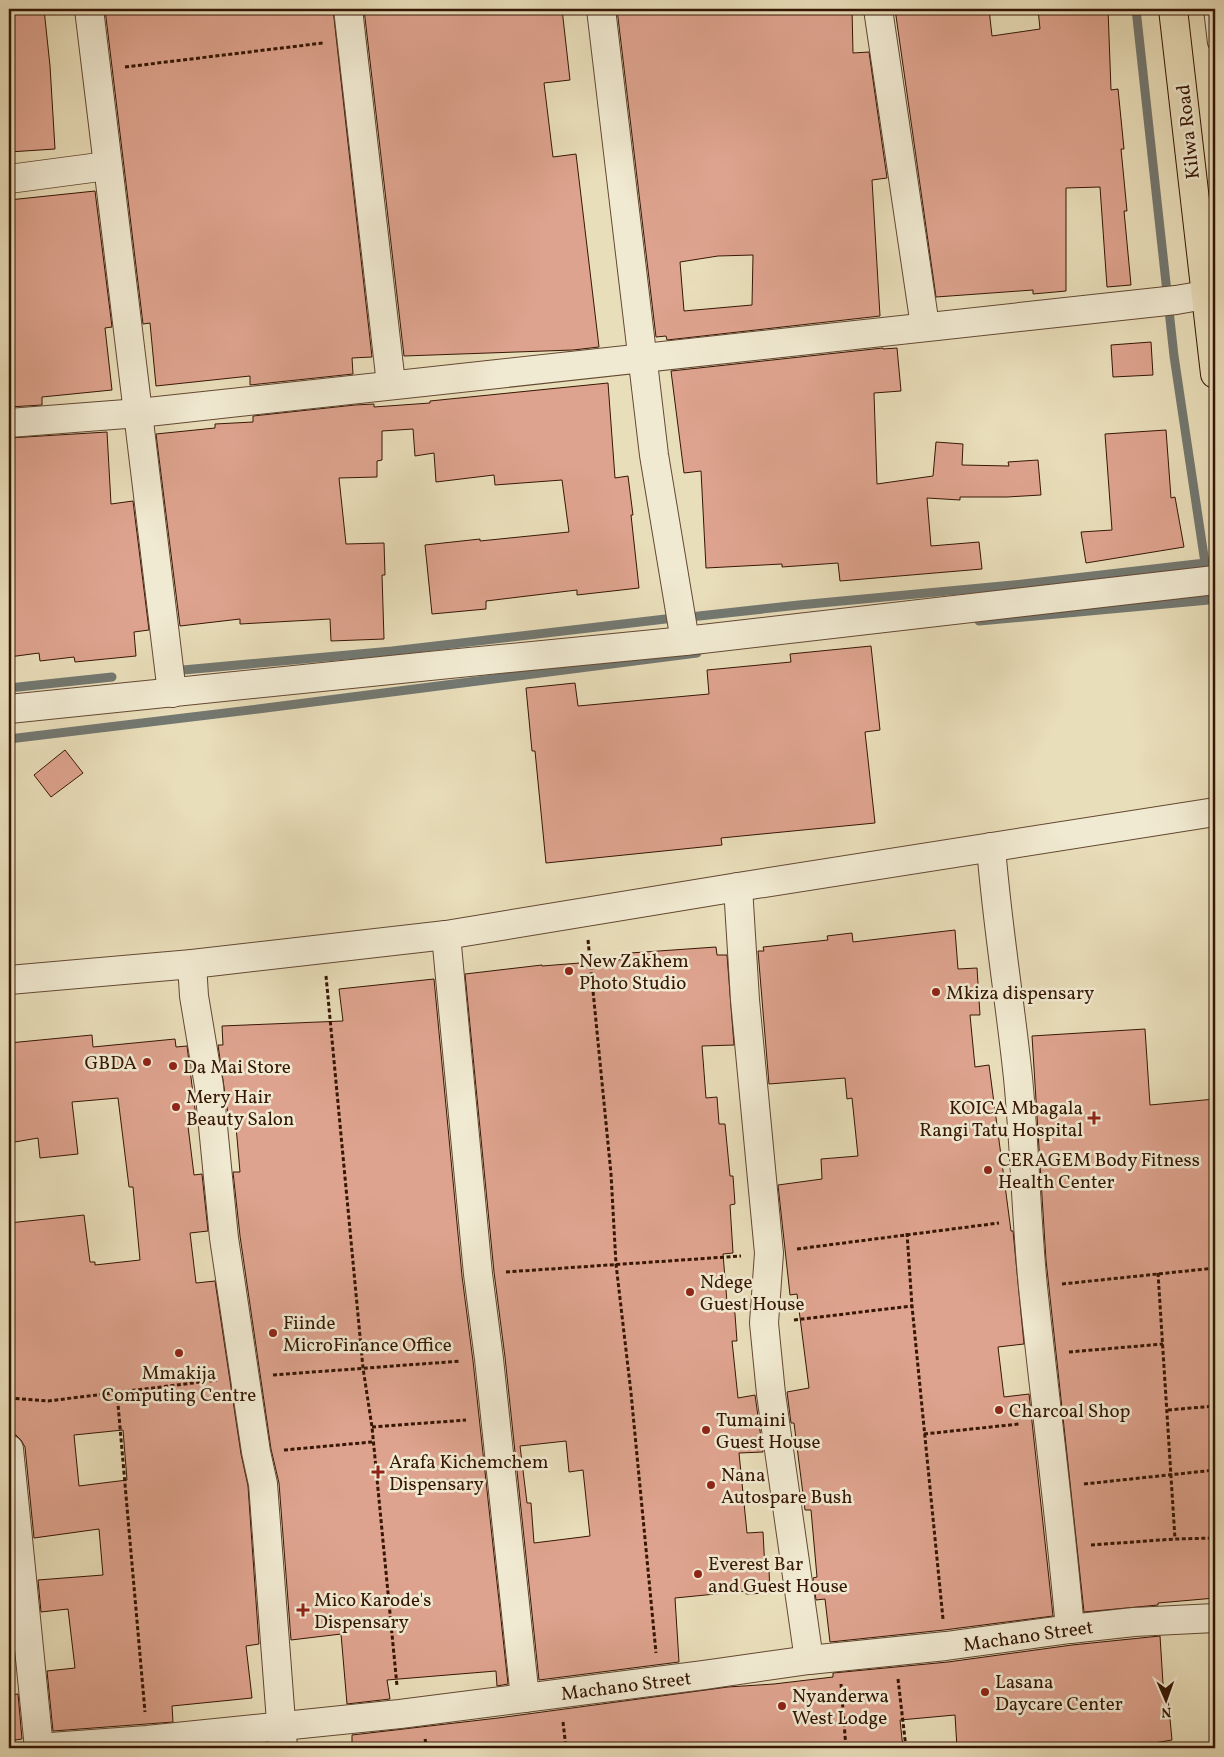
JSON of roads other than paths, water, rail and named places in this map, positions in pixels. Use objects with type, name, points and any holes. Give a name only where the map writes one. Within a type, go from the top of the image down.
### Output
[{"type":"highway","name":"Kilwa Road","points":[[1173,9],[1215,374]]},
{"type":"street","points":[[89,9],[172,693]]},
{"type":"street","points":[[348,9],[391,384]]},
{"type":"street","points":[[601,9],[654,454],[685,641]]},
{"type":"street","points":[[878,9],[925,326]]},
{"type":"street","points":[[9,179],[108,166]]},
{"type":"street","points":[[9,423],[139,412],[643,359],[925,326],[1176,300],[1205,295]]},
{"type":"street","points":[[9,709],[459,662],[685,641],[1215,580]]},
{"type":"street","points":[[9,980],[192,964],[446,935],[1215,812]]},
{"type":"street","points":[[992,847],[1018,1080],[1033,1288],[1063,1547],[1070,1629]]},
{"type":"street","points":[[738,887],[745,1000],[769,1253],[764,1322],[771,1394],[809,1660]]},
{"type":"street","points":[[446,935],[478,1274],[489,1359],[525,1698]]},
{"type":"street","points":[[192,964],[194,996],[209,1086],[224,1238],[256,1452],[263,1484],[282,1738]]},
{"type":"street","points":[[9,1449],[38,1748]]},
{"type":"street","name":"Machano Street","points":[[38,1748],[148,1740],[282,1738],[400,1714],[809,1660],[895,1652],[1134,1622],[1215,1618]]},
{"type":"lane","points":[[1211,9],[1215,43]]},
{"type":"waterway","points":[[690,617],[1023,584],[1205,563],[1174,356],[1136,9]]},
{"type":"waterway","points":[[979,621],[1209,600],[1209,597]]},
{"type":"waterway","points":[[172,671],[392,651],[674,618]]},
{"type":"waterway","points":[[9,739],[697,653]]},
{"type":"waterway","points":[[9,688],[112,677]]},
{"type":"place","name":"New Zakhem Photo Studio","points":[[569,971]]},
{"type":"place","name":"Mkiza dispensary","points":[[936,992]]},
{"type":"place","name":"GBDA","points":[[147,1062]]},
{"type":"place","name":"Da Mai Store","points":[[173,1066]]},
{"type":"place","name":"Mery Hair Beauty Salon","points":[[176,1107]]},
{"type":"place","name":"KOICA Mbagala Rangi Tatu Hospital","points":[[1094,1118]]},
{"type":"place","name":"CERAGEM Body Fitness Health Center","points":[[988,1170]]},
{"type":"place","name":"Ndege Guest House","points":[[690,1292]]},
{"type":"place","name":"Fiinde MicroFinance Office","points":[[273,1333]]},
{"type":"place","name":"Mmakija Computing Centre","points":[[179,1353]]},
{"type":"place","name":"Charcoal Shop","points":[[999,1410]]},
{"type":"place","name":"Tumaini Guest House","points":[[706,1430]]},
{"type":"place","name":"Arafa Kichemchem Dispensary","points":[[378,1472]]},
{"type":"place","name":"Nana Autospare Bush","points":[[711,1485]]},
{"type":"place","name":"Everest Bar and Guest House","points":[[698,1574]]},
{"type":"place","name":"Mico Karode's Dispensary","points":[[303,1610]]},
{"type":"place","name":"Lasana Daycare Center","points":[[985,1692]]},
{"type":"place","name":"Nyanderwa West Lodge","points":[[782,1706]]}]
